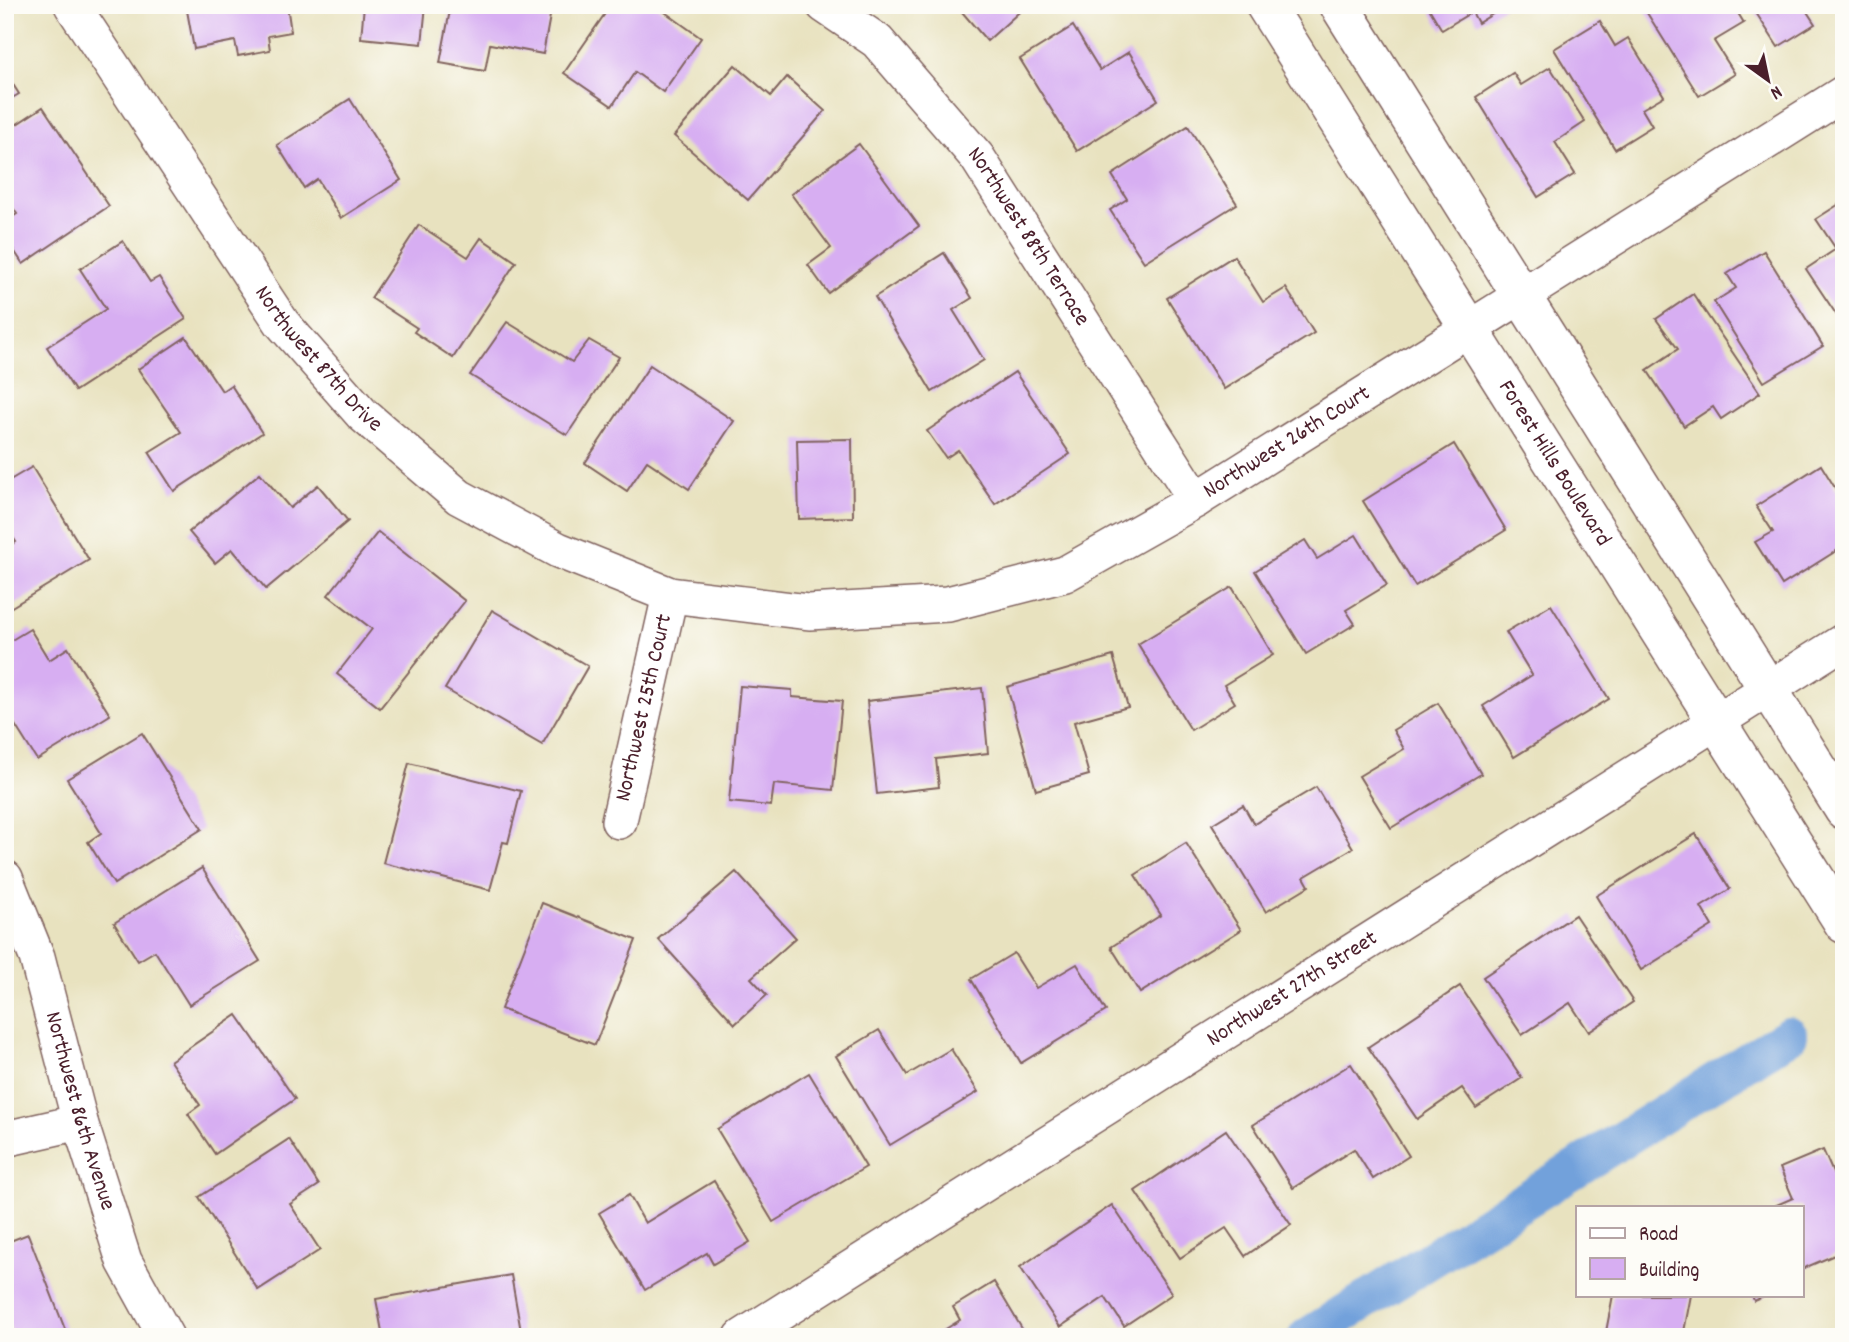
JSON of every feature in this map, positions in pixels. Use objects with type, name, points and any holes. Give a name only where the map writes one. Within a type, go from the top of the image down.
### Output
[{"type":"street","name":"Northwest 87th Drive","points":[[72,5],[282,323],[362,414],[459,497],[558,550],[670,596]]},
{"type":"street","name":"Northwest 88th Terrace","points":[[824,5],[877,41],[977,158],[1196,500]]},
{"type":"street","name":"Forest Hills Boulevard","points":[[1265,5],[1844,924]]},
{"type":"street","points":[[1339,5],[1844,810]]},
{"type":"street","name":"Northwest 26th Court","points":[[670,596],[810,612],[948,604],[1065,575],[1196,500],[1471,330],[1844,93]]},
{"type":"street","name":"Northwest 25th Court","points":[[619,821],[670,596]]},
{"type":"street","name":"Northwest 27th Street","points":[[742,1337],[1844,641]]},
{"type":"street","name":"Northwest 86th Avenue","points":[[5,878],[37,957],[80,1122],[124,1261],[166,1337]]},
{"type":"street","points":[[5,1139],[80,1122]]},
{"type":"building","points":[[186,5],[287,5],[291,32],[268,36],[270,50],[238,56],[235,41],[194,49]]},
{"type":"building","points":[[364,5],[426,5],[422,44],[361,38]]},
{"type":"building","points":[[451,5],[552,5],[543,54],[490,44],[485,71],[440,63]]},
{"type":"building","points":[[611,5],[655,5],[701,38],[663,92],[635,72],[612,106],[564,73]]},
{"type":"building","points":[[956,5],[1027,5],[987,41]]},
{"type":"building","points":[[1427,5],[1507,5],[1478,23],[1472,12],[1442,30]]},
{"type":"building","points":[[1642,5],[1733,5],[1744,23],[1714,41],[1735,74],[1699,96]]},
{"type":"building","points":[[1751,5],[1807,5],[1804,7],[1815,24],[1778,47]]},
{"type":"building","points":[[1600,21],[1615,46],[1628,38],[1664,96],[1642,109],[1652,126],[1615,149],[1554,49]]},
{"type":"building","points":[[1073,26],[1100,70],[1129,52],[1158,100],[1077,151],[1020,59]]},
{"type":"building","points":[[735,65],[771,96],[787,77],[825,111],[748,200],[674,136]]},
{"type":"building","points":[[1550,67],[1585,122],[1555,142],[1575,174],[1538,197],[1476,97],[1513,73],[1521,85]]},
{"type":"building","points":[[5,72],[19,94],[5,102]]},
{"type":"building","points":[[350,99],[401,180],[341,218],[317,179],[304,188],[277,145]]},
{"type":"building","points":[[43,107],[109,206],[23,264],[5,237],[5,222],[17,214],[5,196],[5,132]]},
{"type":"building","points":[[1188,126],[1237,204],[1144,262],[1110,210],[1127,199],[1112,175]]},
{"type":"building","points":[[859,144],[919,226],[828,293],[808,265],[831,248],[791,194]]},
{"type":"building","points":[[1844,201],[1844,326],[1806,269],[1836,249],[1816,219]]},
{"type":"building","points":[[419,225],[468,257],[481,238],[516,262],[453,358],[414,332],[417,328],[371,298]]},
{"type":"building","points":[[123,241],[150,282],[159,277],[186,319],[75,391],[47,347],[106,309],[80,269]]},
{"type":"building","points":[[1764,251],[1823,346],[1764,382],[1714,302],[1736,288],[1727,274]]},
{"type":"building","points":[[944,253],[972,298],[953,310],[984,360],[932,392],[875,297]]},
{"type":"building","points":[[1234,256],[1263,302],[1286,288],[1314,333],[1224,389],[1167,298]]},
{"type":"building","points":[[1693,294],[1760,393],[1721,419],[1713,407],[1684,426],[1647,370],[1678,349],[1656,319]]},
{"type":"building","points":[[507,322],[572,362],[589,340],[619,357],[567,435],[470,375]]},
{"type":"building","points":[[186,337],[222,391],[231,385],[262,433],[174,491],[149,452],[181,432],[138,369]]},
{"type":"building","points":[[650,365],[734,421],[689,489],[647,461],[627,491],[585,463]]},
{"type":"building","points":[[1015,372],[1070,454],[995,504],[958,450],[946,458],[927,431]]},
{"type":"building","points":[[852,439],[853,517],[799,519],[797,440]]},
{"type":"building","points":[[1454,444],[1506,530],[1415,586],[1363,501]]},
{"type":"building","points":[[1821,465],[1837,491],[1844,487],[1844,546],[1782,585],[1755,542],[1773,532],[1756,506]]},
{"type":"building","points":[[32,467],[89,560],[5,611],[5,549],[16,542],[5,525],[5,483]]},
{"type":"building","points":[[260,473],[290,508],[318,485],[348,521],[266,589],[232,549],[215,563],[189,532]]},
{"type":"building","points":[[378,532],[465,601],[380,708],[337,674],[372,629],[328,595]]},
{"type":"building","points":[[1356,535],[1387,585],[1346,610],[1355,624],[1306,654],[1255,571],[1305,540],[1317,559]]},
{"type":"building","points":[[1232,587],[1273,655],[1224,685],[1235,703],[1191,730],[1138,644]]},
{"type":"building","points":[[1551,605],[1609,699],[1514,757],[1483,706],[1532,675],[1506,632]]},
{"type":"building","points":[[492,610],[588,666],[542,745],[445,689]]},
{"type":"building","points":[[30,629],[49,660],[68,648],[110,715],[37,760],[5,709],[5,644]]},
{"type":"building","points":[[1113,656],[1128,707],[1074,722],[1089,775],[1036,790],[1007,687]]},
{"type":"building","points":[[740,686],[792,690],[792,697],[842,701],[833,790],[774,784],[771,806],[729,802]]},
{"type":"building","points":[[982,688],[988,753],[936,759],[939,787],[877,794],[867,701]]},
{"type":"building","points":[[1438,703],[1481,774],[1391,828],[1359,776],[1404,749],[1393,730]]},
{"type":"building","points":[[142,733],[202,829],[114,884],[88,842],[101,833],[67,779]]},
{"type":"building","points":[[409,763],[521,791],[508,843],[503,842],[490,890],[383,863]]},
{"type":"building","points":[[1316,787],[1353,848],[1304,877],[1309,886],[1266,912],[1212,824],[1243,805],[1254,824]]},
{"type":"building","points":[[1696,834],[1730,889],[1701,907],[1712,926],[1641,970],[1596,896]]},
{"type":"building","points":[[1186,843],[1241,930],[1140,993],[1111,947],[1161,915],[1135,875]]},
{"type":"building","points":[[202,868],[260,961],[189,1005],[155,951],[138,961],[114,923]]},
{"type":"building","points":[[736,872],[796,938],[751,978],[767,995],[735,1024],[658,939]]},
{"type":"building","points":[[542,903],[636,940],[595,1045],[501,1009]]},
{"type":"building","points":[[1575,915],[1633,1002],[1589,1032],[1570,1003],[1522,1035],[1483,977]]},
{"type":"building","points":[[1014,953],[1036,988],[1077,964],[1106,1011],[1021,1063],[971,979]]},
{"type":"building","points":[[1460,986],[1522,1078],[1476,1108],[1462,1088],[1417,1119],[1368,1047]]},
{"type":"building","points":[[237,1015],[295,1099],[215,1154],[188,1114],[200,1105],[170,1061]]},
{"type":"building","points":[[879,1030],[907,1075],[951,1049],[978,1092],[890,1145],[836,1056]]},
{"type":"building","points":[[1351,1064],[1409,1156],[1373,1179],[1354,1149],[1293,1188],[1253,1125]]},
{"type":"building","points":[[809,1073],[866,1167],[773,1222],[717,1129]]},
{"type":"building","points":[[1226,1130],[1291,1225],[1245,1256],[1226,1228],[1180,1258],[1135,1191]]},
{"type":"building","points":[[289,1139],[319,1185],[290,1204],[320,1250],[258,1290],[199,1197]]},
{"type":"building","points":[[1823,1150],[1844,1198],[1844,1251],[1804,1268],[1804,1206],[1774,1206],[1793,1198],[1780,1168]]},
{"type":"building","points":[[714,1181],[750,1242],[713,1264],[707,1253],[645,1290],[599,1213],[629,1195],[645,1223]]},
{"type":"building","points":[[1112,1205],[1172,1294],[1124,1326],[1105,1297],[1060,1327],[1020,1267]]},
{"type":"building","points":[[28,1234],[68,1337],[14,1337],[5,1314],[5,1243]]},
{"type":"building","points":[[511,1275],[522,1337],[383,1337],[376,1299]]},
{"type":"building","points":[[994,1282],[1027,1337],[933,1337],[960,1320],[953,1307]]},
{"type":"building","points":[[1613,1296],[1691,1296],[1683,1337],[1605,1337]]},
{"type":"building","points":[[1752,1296],[1766,1296],[1754,1301]]},
{"type":"waterway","points":[[1307,1337],[1789,1035]]}]
